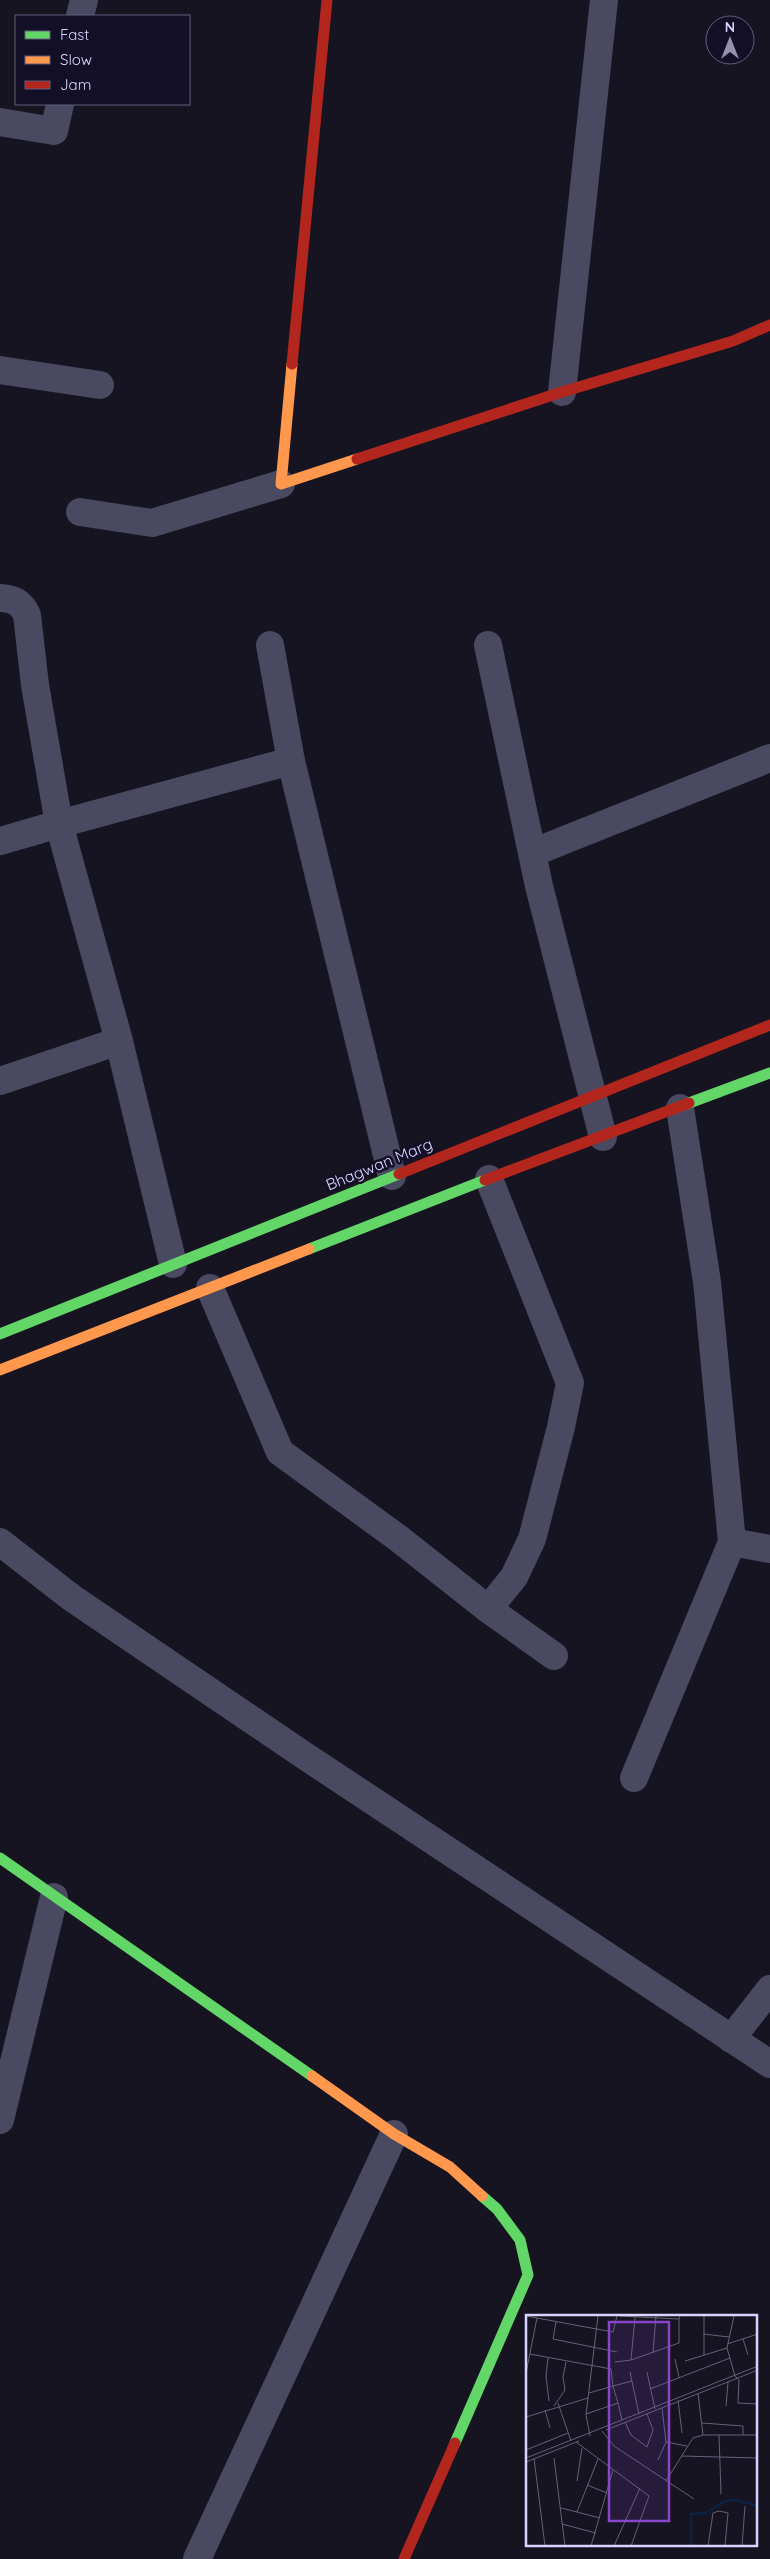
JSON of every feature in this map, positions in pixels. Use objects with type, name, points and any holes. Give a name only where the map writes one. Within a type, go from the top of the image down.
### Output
[{"type":"street","points":[[80,15],[84,0]]},
{"type":"street","points":[[281,484],[327,0]]},
{"type":"street","points":[[562,392],[604,0]]},
{"type":"street","points":[[0,122],[54,131],[60,105]]},
{"type":"street","points":[[80,512],[152,523],[281,484],[562,392],[734,341],[770,325]]},
{"type":"street","points":[[0,370],[100,385]]},
{"type":"street","points":[[0,598],[11,599],[22,605],[27,615],[36,685],[59,824],[119,1041],[173,1264]]},
{"type":"street","points":[[488,644],[532,854],[603,1137]]},
{"type":"street","points":[[270,645],[291,760],[392,1176]]},
{"type":"street","points":[[532,854],[770,758]]},
{"type":"street","points":[[0,841],[291,760]]},
{"type":"street","name":"Bhagwan Marg","points":[[0,1334],[770,1025]]},
{"type":"street","points":[[0,1081],[119,1041]]},
{"type":"street","points":[[0,1370],[489,1179],[770,1073]]},
{"type":"street","points":[[634,1778],[732,1542],[707,1282],[680,1108]]},
{"type":"street","points":[[488,1609],[514,1577],[532,1539],[562,1427],[570,1384],[489,1179]]},
{"type":"street","points":[[210,1288],[280,1452],[398,1538],[488,1609],[554,1656]]},
{"type":"street","points":[[0,1542],[72,1598],[302,1754],[770,2064]]},
{"type":"street","points":[[732,1542],[770,1549]]},
{"type":"street","points":[[0,1858],[394,2134],[450,2167],[497,2209],[520,2240],[528,2275],[404,2559]]},
{"type":"street","points":[[0,2120],[54,1897]]},
{"type":"street","points":[[731,2039],[770,1989]]},
{"type":"street","points":[[197,2559],[394,2134]]},
{"type":"traffic: fast","points":[[689,1103],[770,1073]]},
{"type":"traffic: fast","points":[[0,1334],[399,1174]]},
{"type":"traffic: fast","points":[[309,1249],[485,1180]]},
{"type":"traffic: fast","points":[[0,1858],[312,2076]]},
{"type":"traffic: fast","points":[[455,2443],[528,2275],[520,2240],[497,2209],[482,2196]]},
{"type":"traffic: slow","points":[[292,364],[281,484],[357,459]]},
{"type":"traffic: slow","points":[[0,1370],[309,1249]]},
{"type":"traffic: slow","points":[[312,2076],[394,2134],[450,2167],[482,2196]]},
{"type":"traffic: jam","points":[[292,364],[327,0]]},
{"type":"traffic: jam","points":[[357,459],[562,392],[733,341],[770,325]]},
{"type":"traffic: jam","points":[[399,1174],[770,1025]]},
{"type":"traffic: jam","points":[[485,1180],[689,1103]]},
{"type":"traffic: jam","points":[[404,2559],[455,2443]]}]
